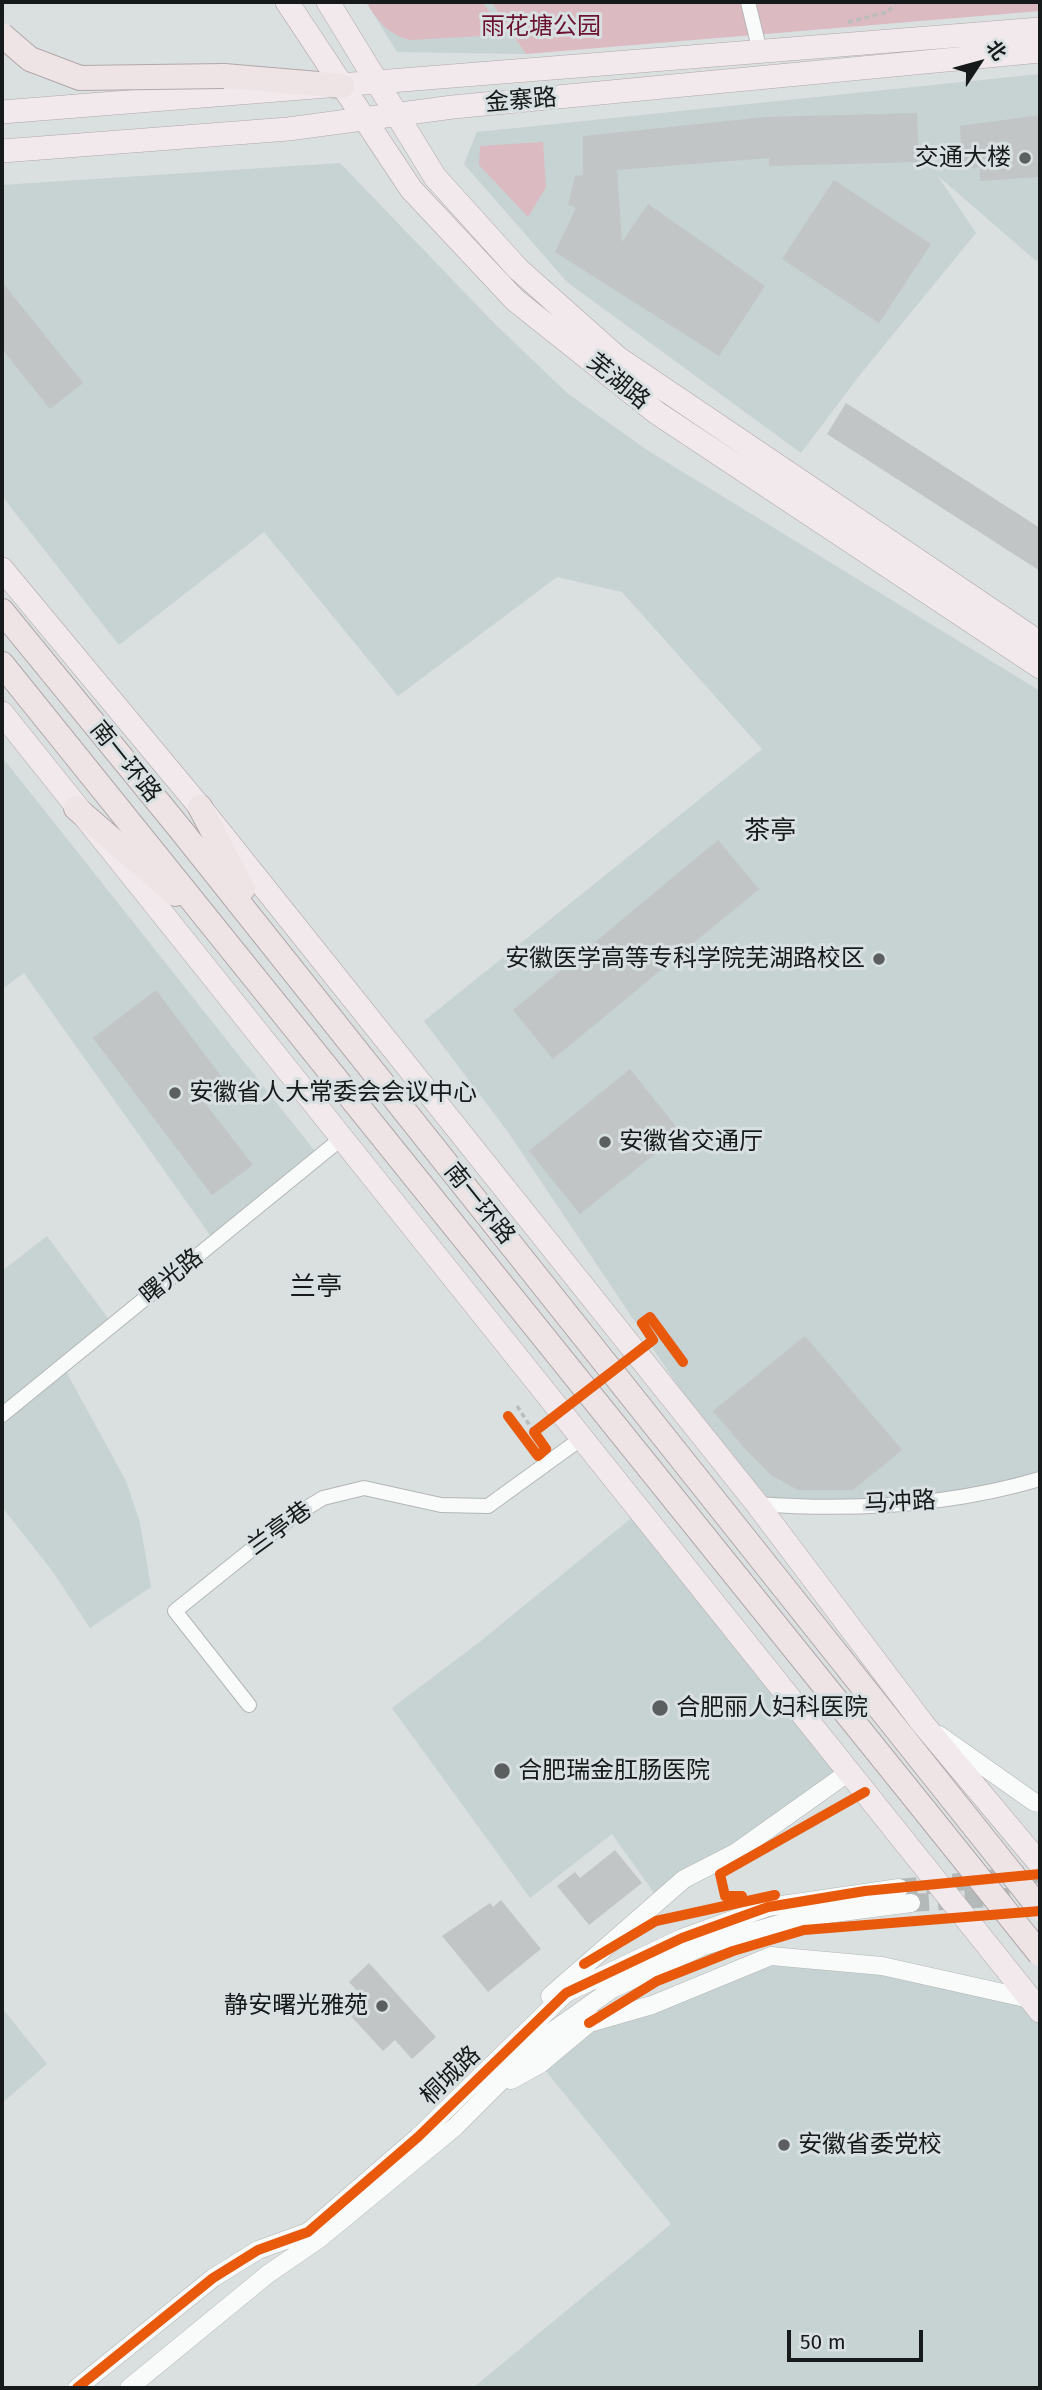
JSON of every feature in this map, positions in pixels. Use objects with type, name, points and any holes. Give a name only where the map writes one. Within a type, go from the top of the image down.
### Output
[{"type":"highway","points":[[2,35],[30,60],[80,78],[224,76],[342,86]]},
{"type":"highway","name":"南一环路","points":[[2,611],[269,940],[1040,1909]]},
{"type":"highway","name":"南一环路","points":[[2,664],[154,849],[1040,1954]]},
{"type":"highway","points":[[200,807],[269,940]]},
{"type":"highway","points":[[76,808],[221,933]]},
{"type":"main road","name":"芜湖路","points":[[287,2],[411,189],[516,300],[657,413],[1040,667]]},
{"type":"main road","name":"芜湖路","points":[[328,2],[435,177],[519,269],[618,358],[1040,643]]},
{"type":"main road","name":"金寨路","points":[[2,112],[1040,29]]},
{"type":"main road","name":"金寨路","points":[[2,151],[288,129],[396,115],[1040,51]]},
{"type":"main road","points":[[2,569],[200,807],[757,1504],[923,1724],[1040,1864]]},
{"type":"main road","points":[[2,713],[1035,2005]]},
{"type":"street","points":[[748,2],[760,51]]},
{"type":"street","name":"曙光路","points":[[2,1415],[342,1138]]},
{"type":"street","name":"兰亭巷","points":[[250,1705],[175,1611],[240,1558],[292,1517],[323,1498],[364,1488],[442,1505],[488,1506],[582,1438]]},
{"type":"street","name":"马冲路","points":[[757,1504],[813,1508],[949,1500],[1040,1479]]},
{"type":"street","points":[[923,1724],[1034,1802],[1040,1803]]},
{"type":"street","points":[[537,2021],[552,1993],[562,1983],[684,1879],[735,1853],[849,1772]]},
{"type":"street","name":"桐城路","points":[[77,2388],[213,2278],[258,2250],[308,2232],[418,2137],[566,1993],[694,1933],[768,1907],[898,1888]]},
{"type":"street","name":"桐城路","points":[[128,2388],[268,2274],[319,2239],[455,2127],[547,2035],[612,1989],[703,1946],[804,1917],[911,1903]]},
{"type":"street","points":[[492,2090],[540,2064],[589,2023],[652,2005],[771,1956],[882,1966],[958,1983],[1035,2005]]},
{"type":"path","points":[[517,1406],[535,1439]]},
{"type":"path","points":[[535,1439],[545,1423]]},
{"type":"path","points":[[515,1426],[535,1439]]},
{"type":"shaded area","points":[[366,2],[491,2],[526,54],[397,52]]},
{"type":"shaded area","points":[[1040,74],[1040,257],[1036,261],[937,175],[976,233],[859,376],[801,453],[567,282],[464,164],[477,132]]},
{"type":"shaded area","points":[[340,163],[494,323],[567,393],[647,450],[1040,691],[1040,1479],[949,1500],[757,1504],[508,1132],[424,1021],[762,749],[622,592],[557,577],[398,696],[264,532],[119,645],[2,496],[2,185]]},
{"type":"shaded area","points":[[2,757],[318,1155],[215,1242],[24,973],[2,989]]},
{"type":"shaded area","points":[[47,1236],[113,1325],[63,1366],[126,1481],[140,1523],[151,1587],[90,1628],[53,1572],[2,1507],[2,1271]]},
{"type":"shaded area","name":"合肥丽人妇科医院","points":[[640,1511],[849,1772],[659,1900],[612,1834],[530,1898],[392,1708],[477,1644]]},
{"type":"shaded area","name":"安徽省委党校","points":[[771,1956],[882,1966],[1040,2011],[1040,2388],[473,2388],[671,2224],[540,2064],[589,2023]]},
{"type":"shaded area","points":[[2,2008],[47,2064],[2,2103]]},
{"type":"green space","points":[[366,2],[482,2],[500,24],[500,35],[410,40],[384,26]]},
{"type":"green space","name":"雨花塘公园","points":[[491,2],[1040,2],[1040,11],[526,54]]},
{"type":"green space","points":[[543,142],[546,187],[528,217],[479,165],[480,146]]},
{"type":"building","points":[[917,113],[919,162],[769,166],[769,158],[617,170],[622,242],[648,204],[765,286],[719,356],[555,252],[576,208],[568,205],[575,176],[583,175],[583,136],[766,117]]},
{"type":"building","points":[[1040,115],[1040,177],[980,181],[980,167],[962,169],[960,126]]},
{"type":"building","points":[[834,180],[931,244],[879,323],[782,259]]},
{"type":"building","points":[[2,282],[83,383],[50,409],[2,349]]},
{"type":"building","points":[[846,403],[1040,528],[1040,571],[827,434]]},
{"type":"building","points":[[718,840],[759,889],[553,1059],[513,1010]]},
{"type":"building","name":"安徽省人大常委会会议中心","points":[[156,990],[227,1084],[204,1102],[253,1165],[212,1195],[93,1038]]},
{"type":"building","name":"安徽省交通厅","points":[[630,1069],[681,1133],[580,1214],[529,1151]]},
{"type":"building","points":[[805,1336],[902,1450],[853,1490],[798,1490],[771,1475],[713,1411]]},
{"type":"building","points":[[615,1850],[642,1883],[589,1925],[557,1886],[575,1872],[580,1878]]},
{"type":"building","points":[[501,1900],[541,1949],[488,1992],[442,1936],[490,1903],[493,1907]]},
{"type":"building","name":"静安曙光雅苑","points":[[369,1963],[436,2037],[412,2059],[395,2040],[383,2051],[348,2013],[364,1998],[349,1982]]},
{"type":"tunnel","points":[[899,1888],[1040,1874]]},
{"type":"tunnel","points":[[911,1903],[1037,1895]]},
{"type":"cycle path","points":[[508,1416],[538,1456],[546,1449],[534,1432],[653,1340],[642,1323],[650,1317],[683,1362]]},
{"type":"cycle path","points":[[742,1896],[725,1896],[720,1874],[865,1792]]},
{"type":"cycle path","points":[[77,2388],[213,2278],[258,2250],[308,2232],[418,2137],[566,1993],[682,1938],[768,1907],[865,1891],[1040,1874]]},
{"type":"cycle path","points":[[584,1964],[656,1921],[775,1895]]},
{"type":"cycle path","points":[[589,2023],[657,1981],[733,1951],[804,1930],[1040,1911]]},
{"type":"place","name":"交通大楼","points":[[1025,158]]},
{"type":"place","name":"安徽医学高等专科学院芜湖路校区","points":[[879,959]]},
{"type":"place","name":"安徽省人大常委会会议中心","points":[[175,1093]]},
{"type":"place","name":"安徽省交通厅","points":[[605,1142]]},
{"type":"place","name":"合肥丽人妇科医院","points":[[660,1708]]},
{"type":"place","name":"合肥瑞金肛肠医院","points":[[502,1771]]},
{"type":"place","name":"静安曙光雅苑","points":[[382,2006]]},
{"type":"place","name":"安徽省委党校","points":[[784,2145]]},
{"type":"district","name":"茶亭","points":[[770,832]]},
{"type":"district","name":"兰亭","points":[[316,1288]]}]
